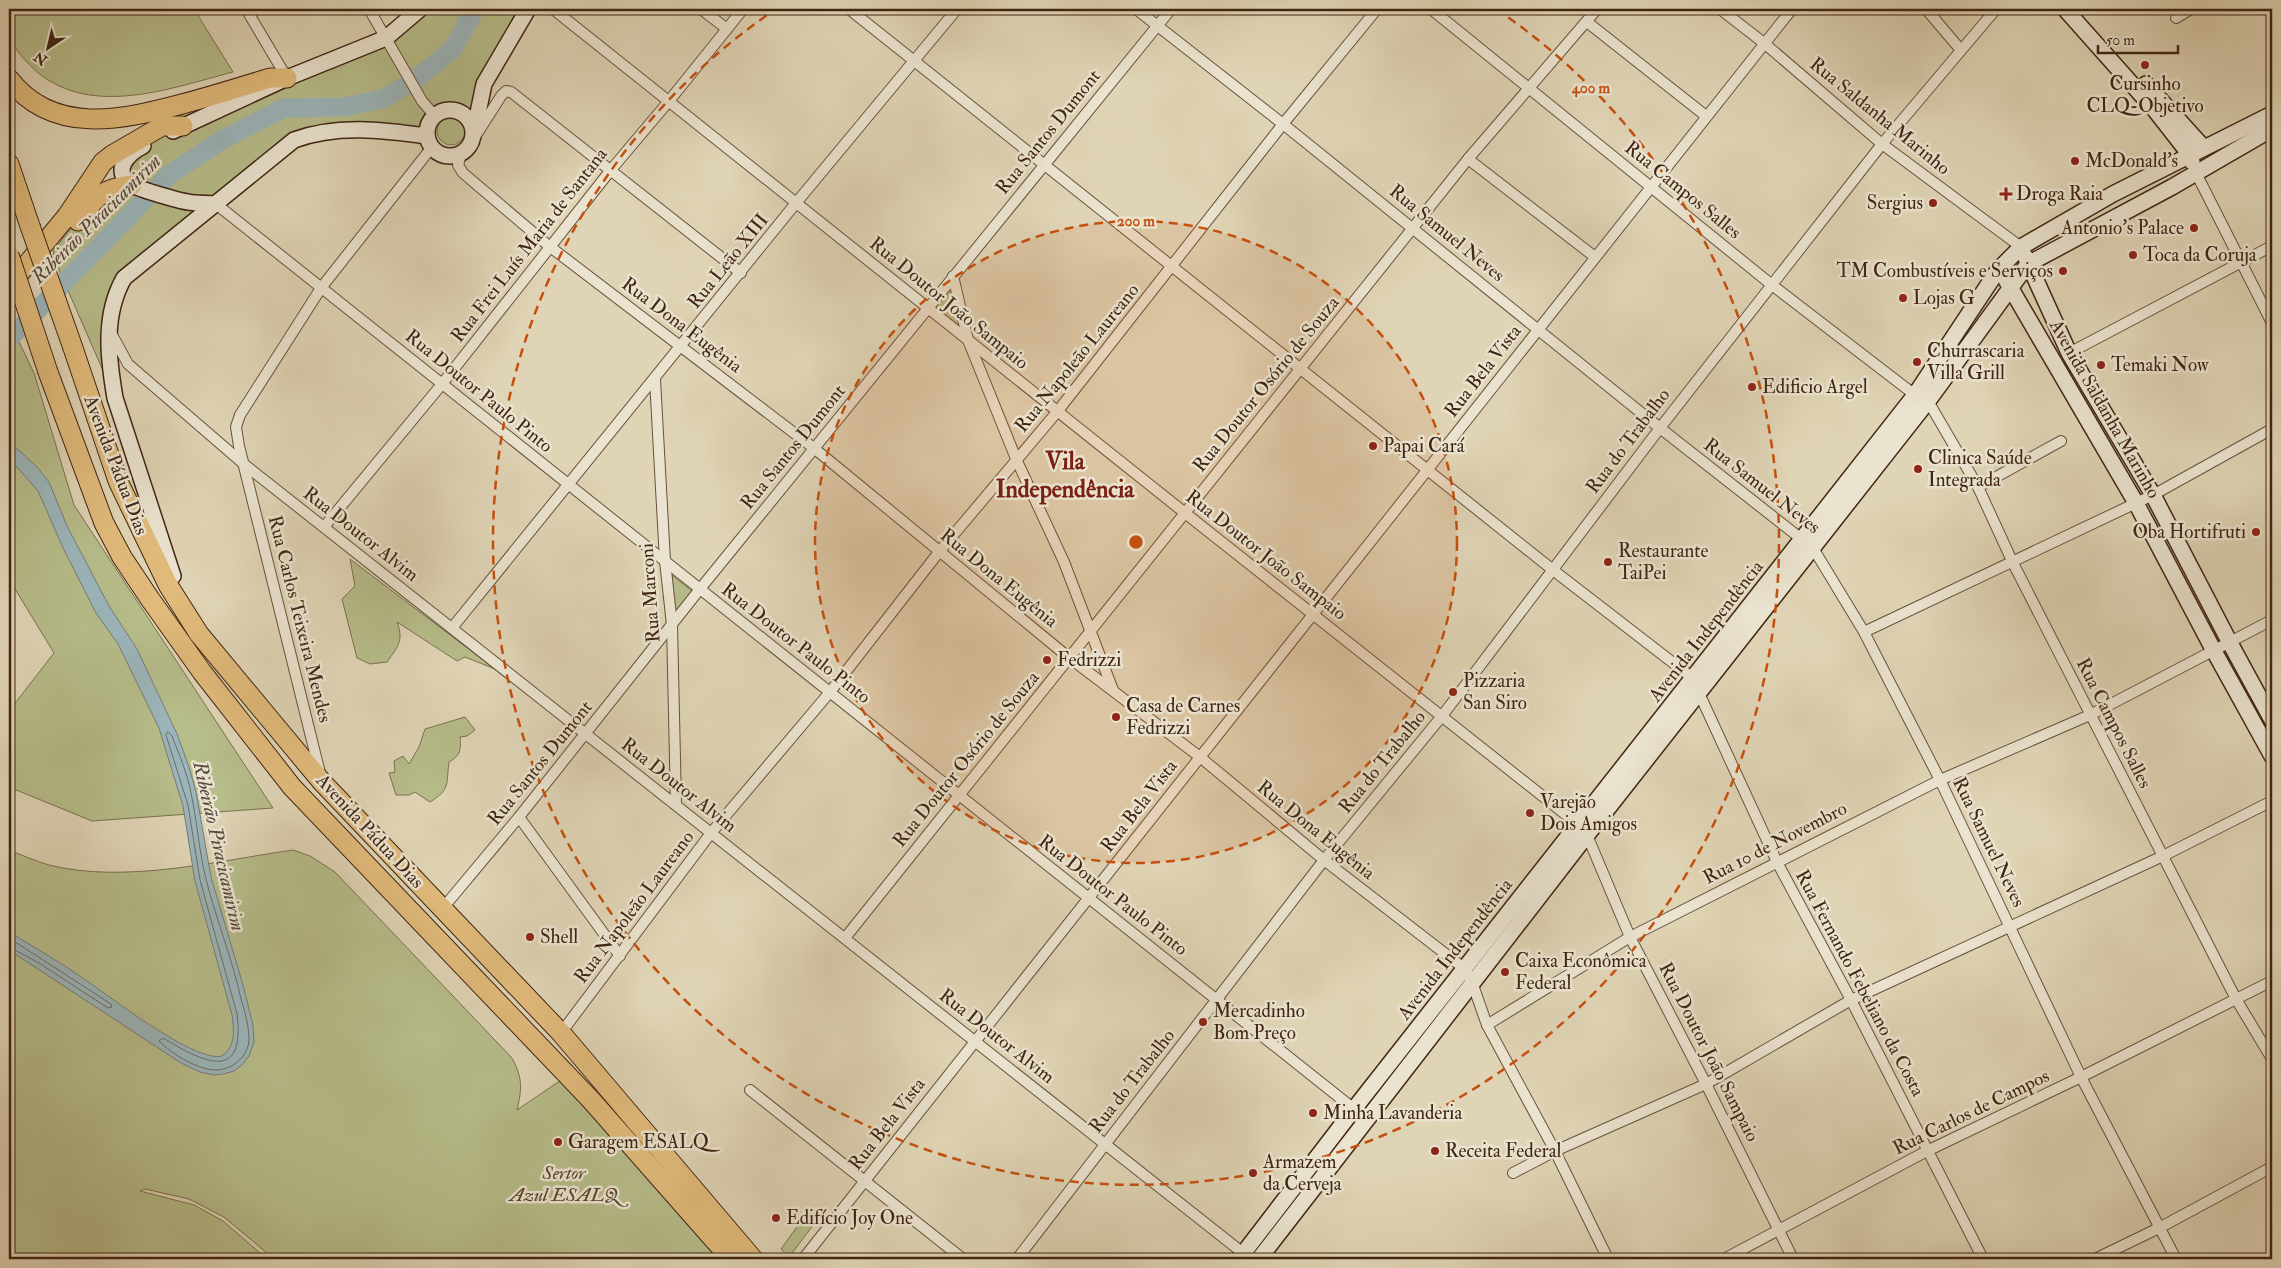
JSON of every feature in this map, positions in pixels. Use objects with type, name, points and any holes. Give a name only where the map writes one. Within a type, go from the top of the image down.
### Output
[{"type":"highway","points":[[9,79],[24,95],[45,109],[70,117],[101,120],[139,116],[270,78],[287,78]]},
{"type":"highway","points":[[9,286],[68,216],[104,162],[112,155],[162,126],[183,126]]},
{"type":"highway","name":"Avenida Pádua Dias","points":[[9,164],[122,489],[168,586],[199,634],[322,782],[560,1033],[754,1259]]},
{"type":"highway","points":[[9,302],[91,203],[109,188],[136,186]]},
{"type":"highway","name":"Avenida Pádua Dias","points":[[9,255],[48,372],[104,523],[122,557],[202,672],[292,787],[591,1100],[731,1259]]},
{"type":"main road","points":[[216,204],[186,202],[136,186],[123,170],[124,160],[128,154],[183,126],[287,78],[386,38],[420,9]]},
{"type":"main road","points":[[199,634],[168,565],[115,398],[110,372],[110,312],[115,294],[124,278],[294,140],[315,132],[356,129],[429,141],[442,155],[461,154],[472,138],[484,84],[528,9]]},
{"type":"main road","points":[[2065,9],[2154,109],[2190,155],[2196,173]]},
{"type":"main road","points":[[2077,9],[2204,148]]},
{"type":"main road","points":[[429,141],[430,121],[442,112],[456,111],[469,119],[472,138]]},
{"type":"main road","points":[[2196,173],[2205,157],[2272,116]]},
{"type":"main road","name":"Avenida Independência","points":[[1808,544],[1898,439],[1998,270],[2021,247],[2113,194],[2272,116]]},
{"type":"main road","name":"Avenida Independência","points":[[1241,1256],[1464,969],[1583,830],[2028,264],[2196,173],[2272,129]]},
{"type":"main road","name":"Avenida Saldanha Marinho","points":[[2021,247],[2069,353],[2153,494],[2272,720]]},
{"type":"main road","name":"Avenida Saldanha Marinho","points":[[1998,270],[2011,286],[2136,503],[2272,756]]},
{"type":"main road","name":"Avenida Independência","points":[[1260,1259],[1473,984],[1583,830]]},
{"type":"street","points":[[246,9],[287,78]]},
{"type":"street","points":[[369,9],[422,101],[435,116]]},
{"type":"street","name":"Rua Doutor João Sampaio","points":[[553,9],[1583,830],[1630,937],[1793,1259]]},
{"type":"street","points":[[701,9],[727,29]]},
{"type":"street","name":"Rua Frei Luís Maria de Santana","points":[[324,527],[442,384],[610,170],[669,102],[743,9]]},
{"type":"street","name":"Rua Fernando Febeliano da Costa","points":[[849,9],[1428,469],[1696,686],[1777,862],[1851,1000],[1983,1259]]},
{"type":"street","name":"Rua Leão XIII","points":[[452,628],[796,203],[957,9]]},
{"type":"street","name":"Rua Samuel Neves","points":[[1136,9],[1284,124],[1660,428],[1808,544],[1864,632],[1940,780],[2081,1077],[2176,1259]]},
{"type":"street","name":"Rua Santos Dumont","points":[[443,908],[519,817],[700,589],[1171,9]]},
{"type":"street","name":"Rua Napoleão Laureano","points":[[560,1033],[711,833],[830,692],[940,552],[1058,412],[1284,124],[1377,9]]},
{"type":"street","name":"Rua Campos Salles","points":[[1431,9],[1772,285],[1922,398],[1978,488],[2013,563],[2236,999],[2272,1059]]},
{"type":"street","name":"Rua Doutor Osório de Souza","points":[[845,938],[1468,159],[1597,9]]},
{"type":"street","name":"Rua Saldanha Marinho","points":[[1720,9],[1764,43],[1882,144],[2021,247]]},
{"type":"street","name":"Rua Bela Vista","points":[[803,1259],[1792,9]]},
{"type":"street","points":[[1926,9],[1960,49]]},
{"type":"street","name":"Rua do Trabalho","points":[[1017,1259],[1324,860],[1442,716],[1660,428],[1882,144],[1960,49],[1996,9]]},
{"type":"street","points":[[2176,18],[2191,9]]},
{"type":"street","points":[[1587,22],[1706,116]]},
{"type":"street","points":[[472,138],[506,91],[539,114],[741,273]]},
{"type":"street","name":"Rua Carlos Teixeira Mendes","points":[[322,782],[239,446],[236,427],[240,415],[321,288],[429,141]]},
{"type":"street","name":"Rua Dona Eugênia","points":[[461,154],[458,165],[463,173],[549,246],[815,449],[1070,657],[1200,757],[1324,860],[1464,969],[1473,984],[1487,1025],[1555,1151],[1608,1259]]},
{"type":"street","points":[[1468,159],[1595,257]]},
{"type":"street","points":[[2196,173],[2272,323]]},
{"type":"street","name":"Rua Doutor Paulo Pinto","points":[[216,204],[1354,1109]]},
{"type":"street","points":[[2069,353],[2272,246]]},
{"type":"street","points":[[953,276],[968,340],[1017,461],[1064,562],[1092,630],[1114,691]]},
{"type":"street","name":"Rua Doutor Alvim","points":[[110,330],[128,364],[245,465],[975,1041],[1241,1256]]},
{"type":"street","name":"Rua Marconi","points":[[655,379],[665,561],[672,625],[676,805]]},
{"type":"street","points":[[1864,632],[2013,563],[2136,503],[2272,429]]},
{"type":"street","points":[[1978,488],[2061,441]]},
{"type":"street","name":"Rua 10 de Novembro","points":[[1487,1025],[1630,937],[1940,780],[2090,715],[2272,620]]},
{"type":"street","points":[[1513,1173],[1555,1151],[1706,1084],[1851,1000],[2163,856],[2272,801]]},
{"type":"street","points":[[519,817],[620,956]]},
{"type":"street","name":"Rua Carlos de Campos","points":[[1724,1259],[1779,1232],[1927,1151],[2081,1077],[2272,981]]},
{"type":"street","points":[[750,1090],[866,1180],[963,1259]]},
{"type":"street","points":[[2095,1259],[2159,1228],[2272,1167]]},
{"type":"green space","points":[[9,9],[194,9],[233,72],[159,91],[133,95],[107,96],[83,94],[59,86],[37,72],[25,60],[9,36]]},
{"type":"green space","points":[[420,9],[529,9],[484,84],[473,133],[469,119],[449,110],[435,116],[427,136],[315,132],[115,294],[115,398],[56,263],[53,251],[91,203],[109,188],[123,170],[128,155],[183,126],[386,38]]},
{"type":"green space","points":[[451,117],[461,121],[465,131],[461,141],[451,145],[441,141],[437,131],[441,121]]},
{"type":"green space","points":[[952,287],[963,329],[934,307]]},
{"type":"green space","points":[[9,321],[34,373],[74,505],[273,808],[92,821],[9,787],[9,711],[54,653],[9,579]]},
{"type":"green space","points":[[350,559],[495,669],[465,657],[457,661],[397,622],[400,634],[399,643],[387,662],[370,664],[357,658],[342,599],[355,586]]},
{"type":"green space","points":[[669,573],[692,591],[676,613]]},
{"type":"green space","points":[[465,717],[475,730],[467,736],[460,737],[459,752],[449,762],[446,785],[441,793],[430,802],[415,792],[409,795],[396,795],[389,773],[395,772],[394,761],[403,756],[409,764],[419,747],[425,729]]},
{"type":"green space","name":"Sertor Azul ESALQ","points":[[9,850],[49,865],[78,870],[108,872],[171,869],[293,850],[310,856],[335,872],[512,1058],[520,1078],[520,1096],[517,1110],[567,1076],[729,1259],[274,1259],[224,1217],[189,1199],[145,1189],[140,1191],[194,1205],[223,1221],[267,1259],[9,1259]]},
{"type":"green space","points":[[805,1216],[814,1224],[789,1257],[781,1249]]},
{"type":"water","points":[[25,315],[29,327],[9,352],[9,334]]},
{"type":"water","points":[[9,441],[37,467],[49,482],[67,526],[109,606],[137,649],[177,734],[189,767],[196,792],[211,877],[253,1025],[254,1042],[249,1056],[234,1071],[214,1075],[200,1072],[181,1063],[9,950],[9,932],[68,968],[154,1028],[193,1050],[209,1055],[222,1056],[230,1048],[233,1038],[232,1015],[195,881],[183,806],[159,728],[118,644],[96,613],[64,550],[38,491],[9,458]]},
{"type":"waterway","name":"Ribeirão Piracicamirim","points":[[9,339],[170,174],[222,140],[284,108],[345,107],[382,99],[411,83],[452,50],[475,9]]},
{"type":"place","name":"Cursinho CLQ-Objetivo","points":[[2145,65]]},
{"type":"place","name":"McDonald's","points":[[2075,161]]},
{"type":"place","name":"Droga Raia","points":[[2006,194]]},
{"type":"place","name":"Sergius","points":[[1933,203]]},
{"type":"place","name":"Antonio's Palace","points":[[2194,228]]},
{"type":"place","name":"Toca da Coruja","points":[[2133,255]]},
{"type":"place","name":"TM Combustíveis e Serviços","points":[[2063,271]]},
{"type":"place","name":"Lojas G","points":[[1903,298]]},
{"type":"place","name":"Churrascaria Villa Grill","points":[[1917,362]]},
{"type":"place","name":"Temaki Now","points":[[2101,365]]},
{"type":"place","name":"Edificio Argel","points":[[1752,387]]},
{"type":"place","name":"Papai Cará","points":[[1373,446]]},
{"type":"place","name":"Clinica Saúde Integrada","points":[[1918,469]]},
{"type":"place","name":"Oba Hortifruti","points":[[2256,532]]},
{"type":"place","name":"Restaurante TaiPei","points":[[1608,562]]},
{"type":"place","name":"Fedrizzi","points":[[1047,660]]},
{"type":"place","name":"Pizzaria San Siro","points":[[1453,692]]},
{"type":"place","name":"Casa de Carnes Fedrizzi","points":[[1116,717]]},
{"type":"place","name":"Varejão Dois Amigos","points":[[1530,813]]},
{"type":"place","name":"Shell","points":[[530,937]]},
{"type":"place","name":"Caixa Econômica Federal","points":[[1505,972]]},
{"type":"place","name":"Mercadinho Bom Preço","points":[[1203,1022]]},
{"type":"place","name":"Minha Lavanderia","points":[[1313,1113]]},
{"type":"place","name":"Garagem ESALQ","points":[[558,1142]]},
{"type":"place","name":"Receita Federal","points":[[1435,1151]]},
{"type":"place","name":"Armazem da Cerveja","points":[[1253,1173]]},
{"type":"place","name":"Edifício Joy One","points":[[776,1218]]},
{"type":"district","name":"Vila Independência","points":[[1065,475]]}]
